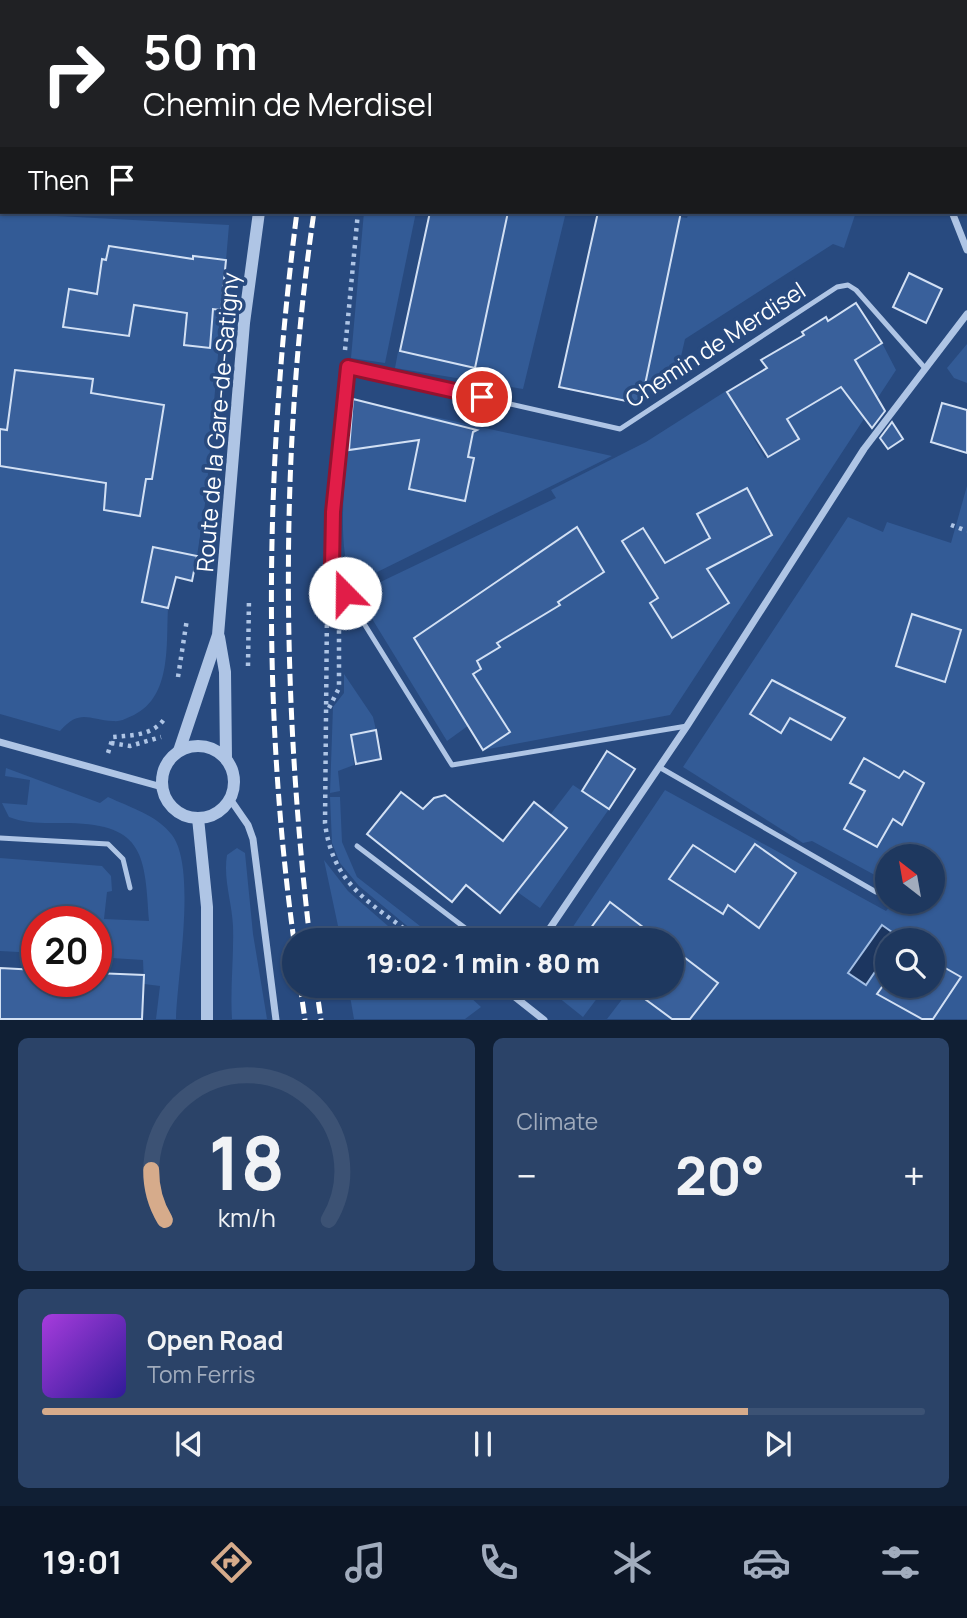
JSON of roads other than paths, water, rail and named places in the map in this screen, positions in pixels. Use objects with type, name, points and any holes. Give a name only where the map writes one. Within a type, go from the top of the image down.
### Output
[{"type":"street","name":"Route de la Gare-de-Satigny","points":[[179,751],[218,635],[244,323],[259,214]]},
{"type":"street","points":[[954,214],[967,250]]},
{"type":"street","points":[[550,928],[687,726],[864,449],[967,314]]},
{"type":"street","name":"Route de la Gare-de-Satigny","points":[[218,635],[225,672],[226,759]]},
{"type":"street","points":[[0,742],[162,787]]},
{"type":"street","points":[[201,746],[215,750],[226,759],[233,771],[234,785],[230,799],[211,816],[198,818],[176,811],[166,800],[162,787],[162,772],[179,751],[201,746]]},
{"type":"street","points":[[230,799],[248,825],[253,839],[276,1020]]},
{"type":"street","points":[[198,818],[206,907],[207,1020]]},
{"type":"street","points":[[516,998],[544,1020]]},
{"type":"lane","name":"Chemin de Merdisel","points":[[687,726],[452,765],[345,593],[332,567],[333,526],[348,367],[620,429],[837,287],[848,285],[856,290],[924,367]]},
{"type":"lane","points":[[659,767],[875,891]]},
{"type":"lane","points":[[0,838],[94,841],[108,844],[123,859],[130,888]]},
{"type":"lane","points":[[357,846],[465,928]]},
{"type":"railway","points":[[292,928],[276,760],[272,577],[279,393],[297,214]]},
{"type":"railway","points":[[309,928],[294,759],[288,576],[295,393],[314,214]]},
{"type":"railway","points":[[302,998],[305,1020]]},
{"type":"railway","points":[[318,998],[321,1020]]}]
